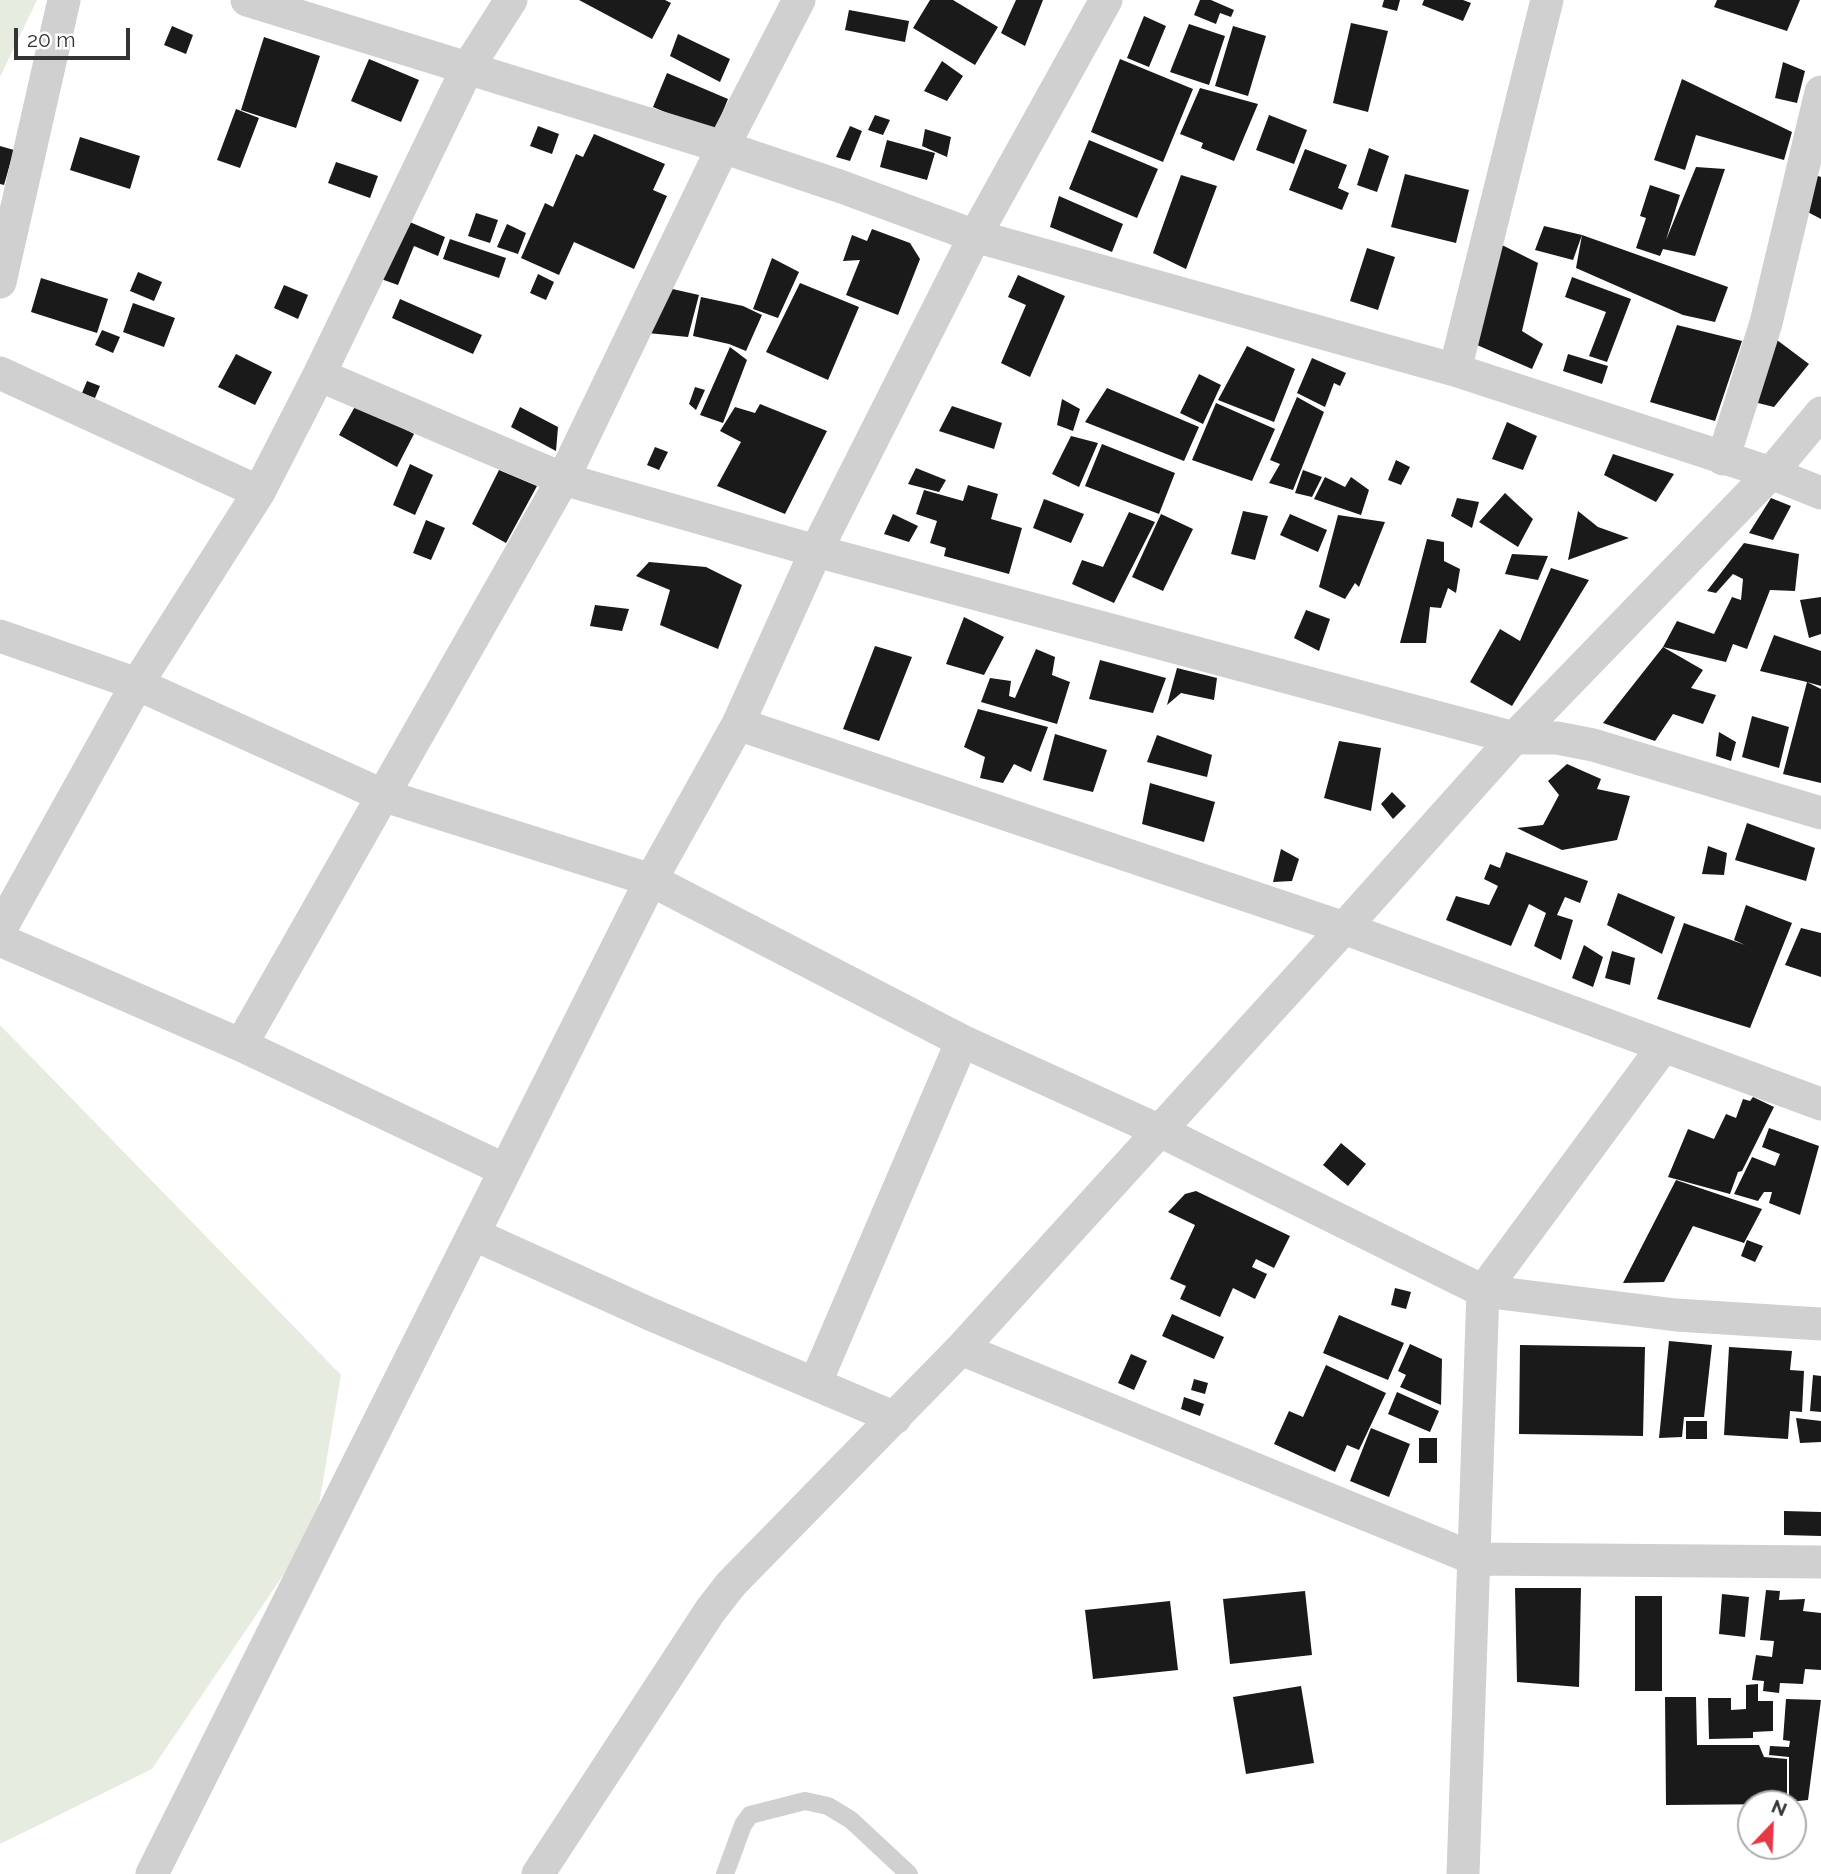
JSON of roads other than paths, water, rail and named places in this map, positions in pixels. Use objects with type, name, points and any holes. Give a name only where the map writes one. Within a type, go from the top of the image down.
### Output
[{"type":"street","points":[[0,282],[64,0]]},
{"type":"street","points":[[247,0],[723,147],[975,236],[1455,370],[1771,473],[1821,494]]},
{"type":"street","points":[[0,930],[137,684],[259,492],[319,375],[467,69],[510,0]]},
{"type":"street","points":[[241,1045],[563,479],[723,147],[799,0]]},
{"type":"street","points":[[152,1874],[651,880],[738,724],[816,551],[975,236],[1106,0]]},
{"type":"street","points":[[1455,370],[1547,0]]},
{"type":"street","points":[[1723,459],[1766,323],[1821,92]]},
{"type":"street","points":[[0,373],[259,492]]},
{"type":"street","points":[[319,375],[563,479],[816,551],[1514,738],[1557,738],[1593,745],[1821,813]]},
{"type":"street","points":[[538,1874],[730,1584],[961,1349],[1514,738],[1771,473],[1821,414]]},
{"type":"street","points":[[0,636],[137,684],[382,795],[651,880],[962,1041],[1160,1130],[1483,1291],[1676,1315],[1821,1324]]},
{"type":"street","points":[[738,724],[1344,928],[1821,1104]]},
{"type":"street","points":[[0,940],[241,1045],[505,1170]]},
{"type":"street","points":[[815,1384],[962,1041]]},
{"type":"street","points":[[1462,1874],[1483,1291],[1663,1047]]},
{"type":"street","points":[[473,1234],[650,1314],[895,1418]]},
{"type":"street","points":[[961,1349],[1475,1559],[1821,1562]]},
{"type":"lane","points":[[725,1874],[743,1825],[750,1815],[805,1801],[828,1806],[840,1813],[909,1874]]}]
